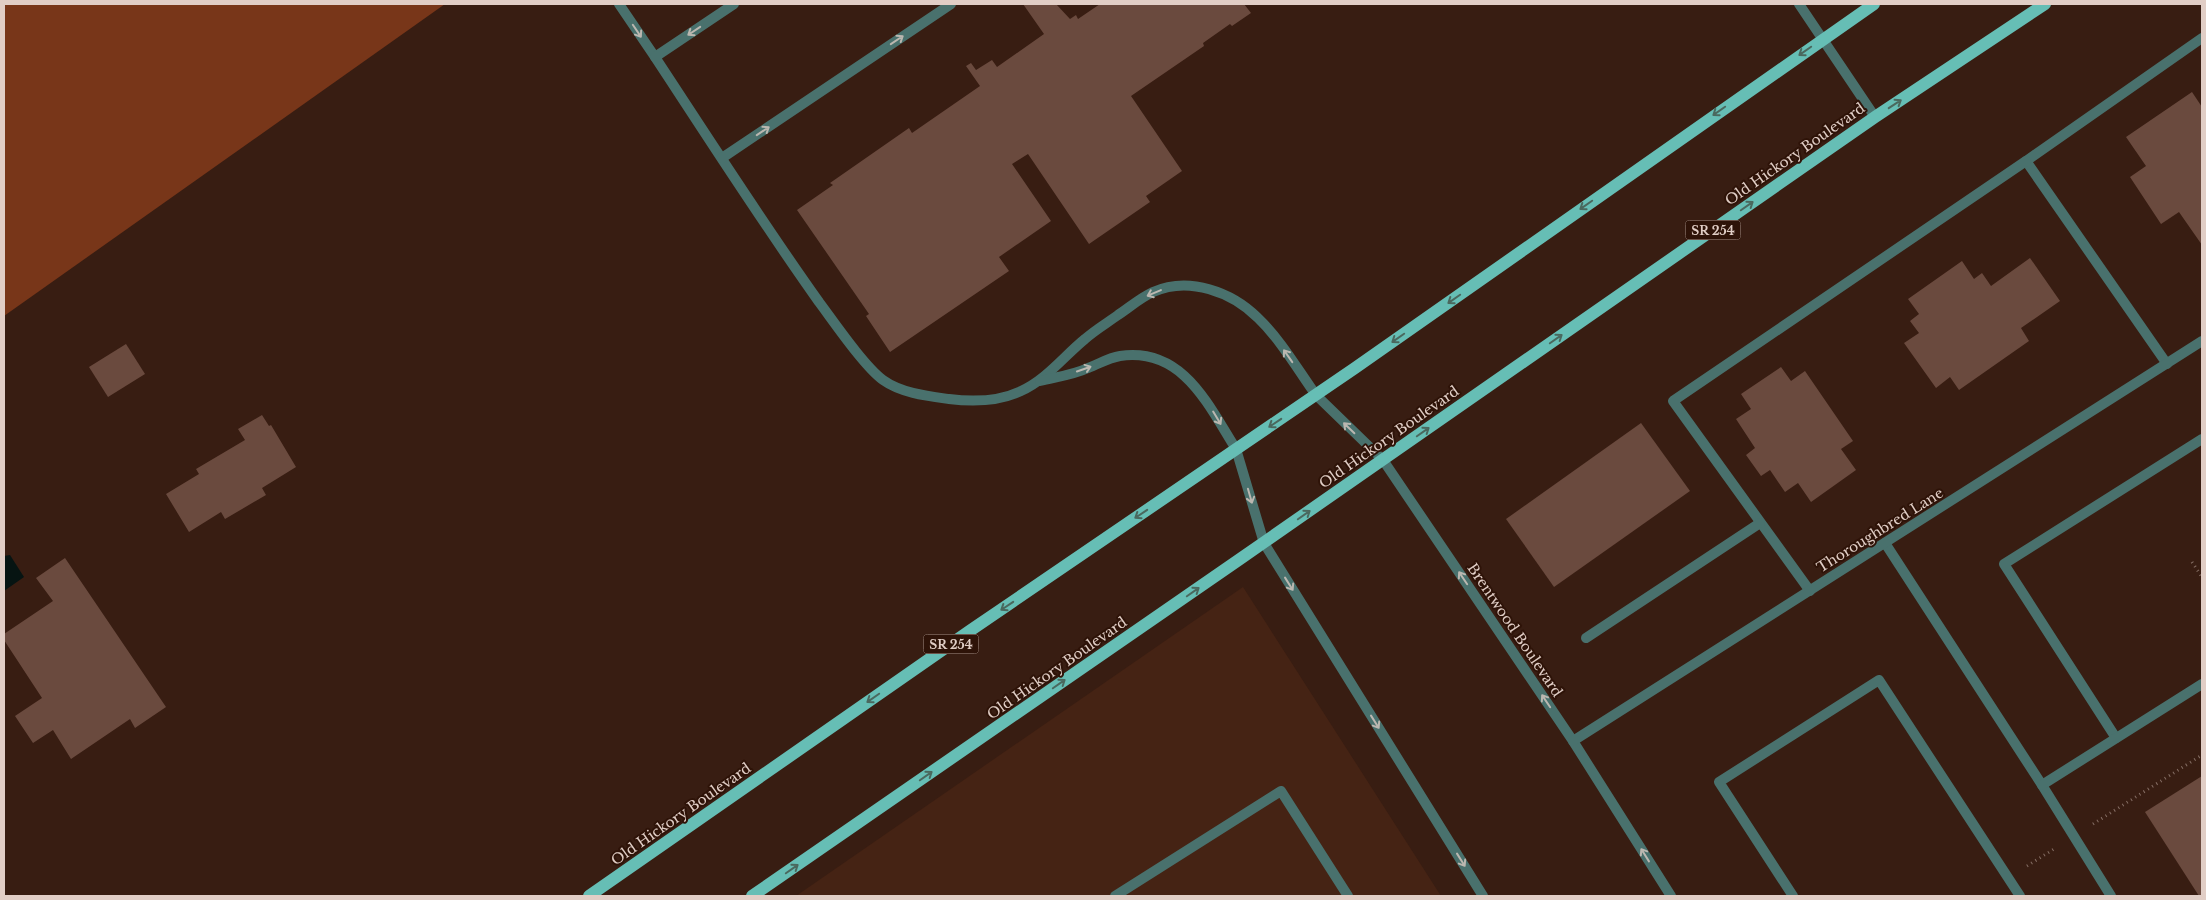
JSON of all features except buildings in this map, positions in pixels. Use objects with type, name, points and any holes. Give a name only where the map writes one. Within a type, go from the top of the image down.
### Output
[{"type":"main road","name":"Old Hickory Boulevard","points":[[589,896],[963,636],[1316,396],[1822,38],[1874,4]]},
{"type":"main road","name":"Old Hickory Boulevard","points":[[752,896],[1264,543],[1875,117],[2045,4]]},
{"type":"street","points":[[619,4],[822,305],[870,367],[883,380],[911,392],[964,401],[1002,397],[1020,392],[1037,382],[1088,368],[1096,363],[1120,356],[1154,358],[1176,368],[1193,382],[1236,449],[1264,543],[1483,896]]},
{"type":"street","points":[[655,57],[734,4]]},
{"type":"street","points":[[722,158],[951,4]]},
{"type":"street","points":[[1798,4],[1875,117]]},
{"type":"street","points":[[1810,591],[1673,401],[2026,161],[2202,38]]},
{"type":"street","points":[[2026,161],[2166,364]]},
{"type":"street","name":"Brentwood Boulevard","points":[[1037,382],[1087,336],[1142,298],[1166,288],[1181,285],[1196,286],[1230,297],[1259,318],[1316,396],[1383,460],[1573,741],[1671,896]]},
{"type":"street","name":"Thoroughbred Lane","points":[[1573,741],[2202,341]]},
{"type":"street","points":[[2116,738],[2004,564],[2202,439]]},
{"type":"street","points":[[1586,638],[1760,523]]},
{"type":"street","points":[[1885,543],[2042,785],[2111,896]]},
{"type":"street","points":[[1793,896],[1719,782],[1879,680],[2020,896]]},
{"type":"street","points":[[2042,785],[2202,684]]},
{"type":"street","points":[[1115,896],[1281,791],[1348,896]]},
{"type":"path","points":[[2192,562],[2202,577]]},
{"type":"path","points":[[2008,878],[2202,755]]},
{"type":"shaded area","points":[[4,4],[445,4],[4,316]]},
{"type":"shaded area","points":[[10,555],[24,577],[4,591],[4,556]]},
{"type":"shaded area","points":[[1243,587],[1441,896],[796,896]]}]
